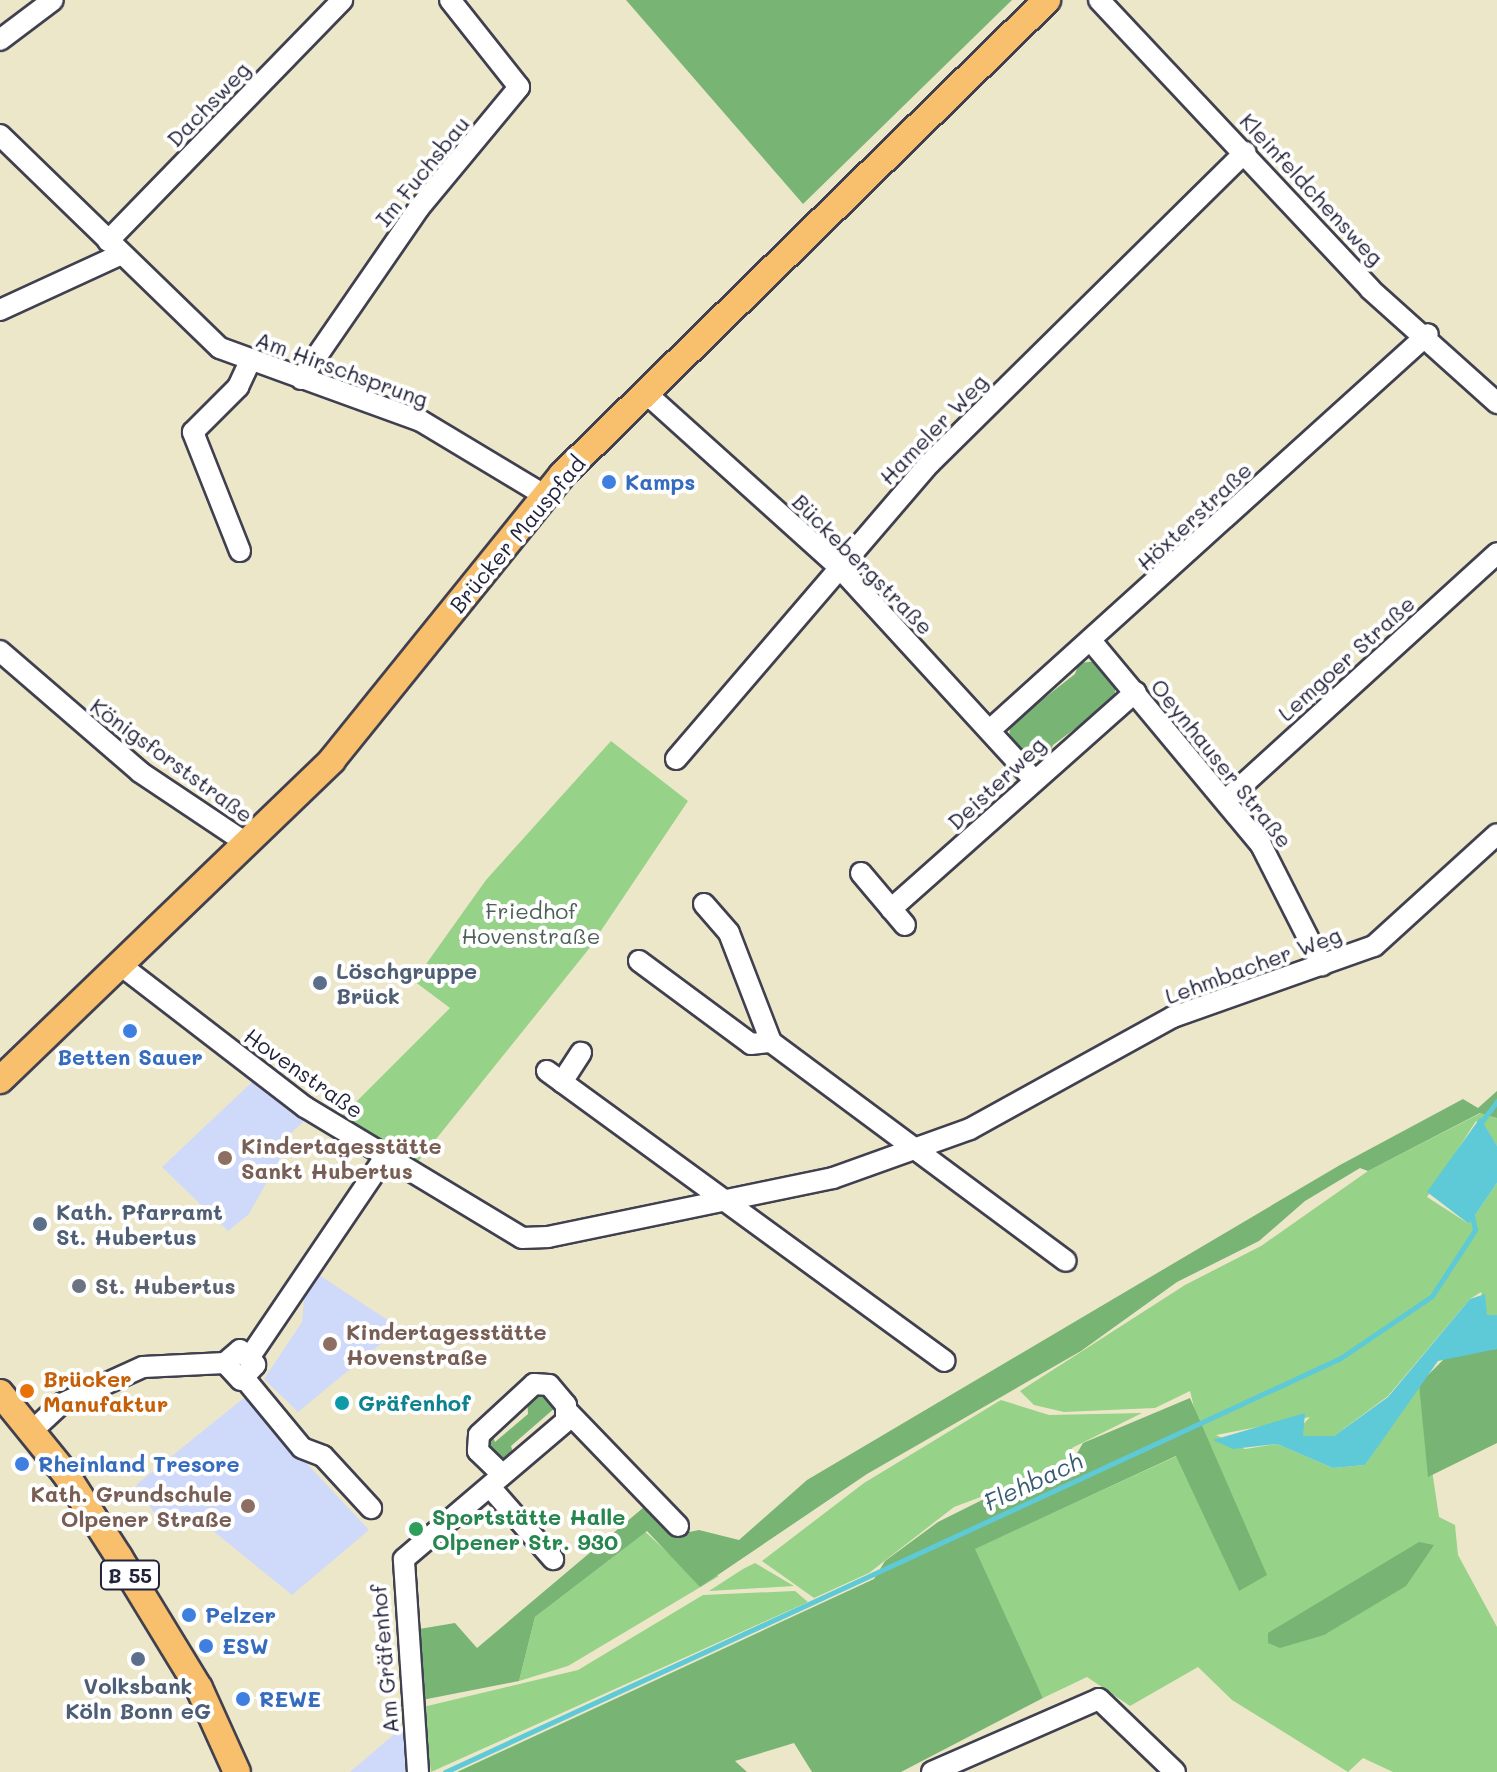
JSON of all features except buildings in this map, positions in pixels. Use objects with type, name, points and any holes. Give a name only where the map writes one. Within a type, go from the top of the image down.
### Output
[{"type":"main road","name":"Brücker Mauspfad","points":[[0,1080],[123,967],[339,752],[544,495],[1047,0]]},
{"type":"main road","name":"B 55","points":[[0,1393],[32,1431],[199,1688],[237,1772]]},
{"type":"street","points":[[0,40],[53,0]]},
{"type":"street","name":"Dachsweg","points":[[115,248],[342,0]]},
{"type":"street","name":"Im Fuchsbau","points":[[301,379],[419,208],[519,87],[514,72],[450,0]]},
{"type":"street","name":"Kleinfeldchensweg","points":[[1099,0],[1245,152],[1370,289],[1428,334],[1497,403]]},
{"type":"street","name":"Am Hirschsprung","points":[[0,135],[212,342],[249,363],[421,421],[544,495]]},
{"type":"street","name":"Hameler Weg","points":[[676,759],[838,566],[930,463],[1245,152]]},
{"type":"street","points":[[0,310],[115,248]]},
{"type":"street","name":"Höxterstraße","points":[[990,730],[1092,642],[1428,334]]},
{"type":"street","points":[[240,551],[193,436],[198,420],[238,387],[249,363]]},
{"type":"street","name":"Bückebergstraße","points":[[648,395],[838,566],[1033,779]]},
{"type":"street","name":"Lemgoer Straße","points":[[1227,799],[1497,553]]},
{"type":"street","name":"Oeynhauser Straße","points":[[1092,642],[1227,799],[1284,881],[1322,965]]},
{"type":"street","name":"Königsforststraße","points":[[0,651],[140,772],[246,843]]},
{"type":"street","name":"Deisterweg","points":[[891,909],[1019,799],[1033,779],[1135,692]]},
{"type":"street","name":"Lehmbacher Weg","points":[[385,1157],[522,1238],[728,1200],[916,1150],[970,1129],[1173,1017],[1374,946],[1497,834]]},
{"type":"street","points":[[861,873],[905,925]]},
{"type":"street","points":[[704,904],[729,933],[771,1042],[1066,1261]]},
{"type":"street","points":[[639,961],[751,1044],[771,1042]]},
{"type":"street","name":"Hovenstraße","points":[[123,967],[293,1098],[385,1157]]},
{"type":"street","points":[[581,1053],[554,1077],[728,1200],[944,1361]]},
{"type":"street","points":[[251,1355],[385,1157]]},
{"type":"street","points":[[32,1431],[61,1404],[143,1367],[225,1363],[237,1350],[251,1355]]},
{"type":"street","points":[[245,1379],[255,1369],[251,1355]]},
{"type":"street","points":[[225,1363],[230,1377],[245,1379],[302,1448],[323,1456],[371,1508]]},
{"type":"street","points":[[553,1559],[496,1480],[476,1443],[534,1384],[549,1385],[569,1413],[678,1526]]},
{"type":"street","name":"Am Gräfenhof","points":[[418,1772],[400,1573],[404,1559],[569,1413]]},
{"type":"street","points":[[932,1772],[1099,1699],[1175,1772]]},
{"type":"shaded area","name":"Kindertagesstätte Sankt Hubertus","points":[[252,1082],[304,1121],[279,1144],[285,1149],[249,1214],[228,1231],[162,1167]]},
{"type":"shaded area","name":"Kindertagesstätte Hovenstraße","points":[[319,1275],[400,1328],[298,1412],[264,1379],[302,1322],[304,1299]]},
{"type":"shaded area","name":"Kath. Grundschule Olpener Straße","points":[[245,1397],[369,1530],[292,1595],[207,1526],[164,1528],[136,1485]]},
{"type":"shaded area","points":[[406,1724],[411,1772],[350,1772]]},
{"type":"green space","points":[[626,0],[1012,0],[803,204]]},
{"type":"green space","points":[[1098,661],[1115,681],[1115,699],[1053,745],[1047,759],[1028,762],[1009,741],[1010,725],[1075,674],[1079,663]]},
{"type":"green space","name":"Friedhof Hovenstraße","points":[[611,741],[688,801],[588,950],[416,1164],[342,1116],[450,1008],[414,981],[486,880]]},
{"type":"green space","points":[[1497,1091],[1497,1118],[1480,1113],[1368,1171],[1360,1168],[1305,1201],[1259,1241],[1177,1282],[1081,1351],[867,1474],[700,1587],[647,1531],[535,1617],[519,1681],[422,1700],[419,1629],[455,1623],[477,1648],[650,1502],[680,1534],[699,1530],[739,1540],[807,1480],[1340,1165],[1463,1099],[1478,1108]]},
{"type":"green space","points":[[1481,1113],[1497,1118],[1497,1146],[1476,1121],[1427,1197],[1469,1224],[1497,1183],[1497,1315],[1487,1315],[1481,1292],[1470,1299],[1388,1396],[1334,1436],[1303,1436],[1298,1430],[1310,1417],[1216,1435],[1245,1449],[1277,1444],[1333,1468],[1365,1465],[1419,1384],[1439,1517],[1455,1525],[1458,1555],[1497,1627],[1497,1772],[1393,1772],[1363,1758],[1348,1772],[1232,1700],[1198,1667],[1130,1706],[1087,1677],[1043,1698],[974,1549],[1177,1456],[1239,1591],[1190,1391],[1155,1408],[1064,1412],[1034,1405],[1020,1391],[1185,1285],[1261,1246],[1368,1171]]},
{"type":"green space","points":[[1497,1349],[1497,1443],[1428,1477],[1419,1384],[1450,1353]]},
{"type":"green space","points":[[542,1389],[556,1407],[511,1446],[515,1458],[507,1464],[486,1451],[491,1431],[495,1442],[528,1414],[527,1396]]},
{"type":"green space","points":[[1190,1398],[1267,1575],[1239,1591],[1176,1456],[975,1549],[1043,1698],[901,1772],[812,1772],[794,1743],[735,1761],[747,1772],[457,1772],[874,1579],[885,1561],[938,1522],[986,1498],[1011,1500],[1080,1474],[1076,1455],[1083,1443]]},
{"type":"green space","points":[[1001,1400],[1049,1415],[1142,1413],[1072,1448],[1077,1474],[1024,1494],[986,1495],[954,1507],[869,1573],[814,1598],[762,1561],[864,1483]]},
{"type":"green space","points":[[640,1527],[677,1561],[719,1576],[568,1666],[519,1681],[535,1617],[622,1550]]},
{"type":"green space","points":[[1419,1542],[1434,1545],[1406,1586],[1324,1635],[1280,1648],[1268,1643],[1268,1633]]},
{"type":"green space","points":[[755,1563],[794,1586],[709,1591],[743,1569]]},
{"type":"green space","points":[[795,1591],[808,1602],[431,1772],[423,1707],[578,1670],[703,1595]]},
{"type":"water","points":[[1480,1118],[1497,1146],[1497,1183],[1469,1224],[1427,1192]]},
{"type":"water","points":[[1485,1294],[1487,1315],[1497,1315],[1497,1349],[1438,1361],[1365,1465],[1333,1468],[1277,1444],[1233,1449],[1213,1440],[1305,1413],[1303,1436],[1334,1436],[1388,1397],[1470,1299]]},
{"type":"waterway","name":"Flehbach","points":[[1479,1125],[1497,1101]]},
{"type":"waterway","name":"Flehbach","points":[[445,1772],[1339,1359],[1432,1296],[1475,1230],[1472,1215]]},
{"type":"place","name":"Kamps","points":[[609,482]]},
{"type":"place","name":"Löschgruppe Brück","points":[[320,983]]},
{"type":"place","name":"Betten Sauer","points":[[130,1031]]},
{"type":"place","name":"Kindertagesstätte Sankt Hubertus","points":[[225,1158]]},
{"type":"place","name":"Kath. Pfarramt St. Hubertus","points":[[40,1224]]},
{"type":"place","name":"St. Hubertus","points":[[79,1286]]},
{"type":"place","name":"Kindertagesstätte Hovenstraße","points":[[330,1344]]},
{"type":"place","name":"Brücker Manufaktur","points":[[27,1391]]},
{"type":"place","name":"Gräfenhof","points":[[342,1403]]},
{"type":"place","name":"Rheinland Tresore","points":[[22,1464]]},
{"type":"place","name":"Kath. Grundschule Olpener Straße","points":[[248,1506]]},
{"type":"place","name":"Sportstätte Halle Olpener Str. 930","points":[[416,1529]]},
{"type":"place","name":"Pelzer","points":[[189,1615]]},
{"type":"place","name":"ESW","points":[[206,1646]]},
{"type":"place","name":"Volksbank Köln Bonn eG","points":[[138,1659]]},
{"type":"place","name":"REWE","points":[[243,1699]]}]
